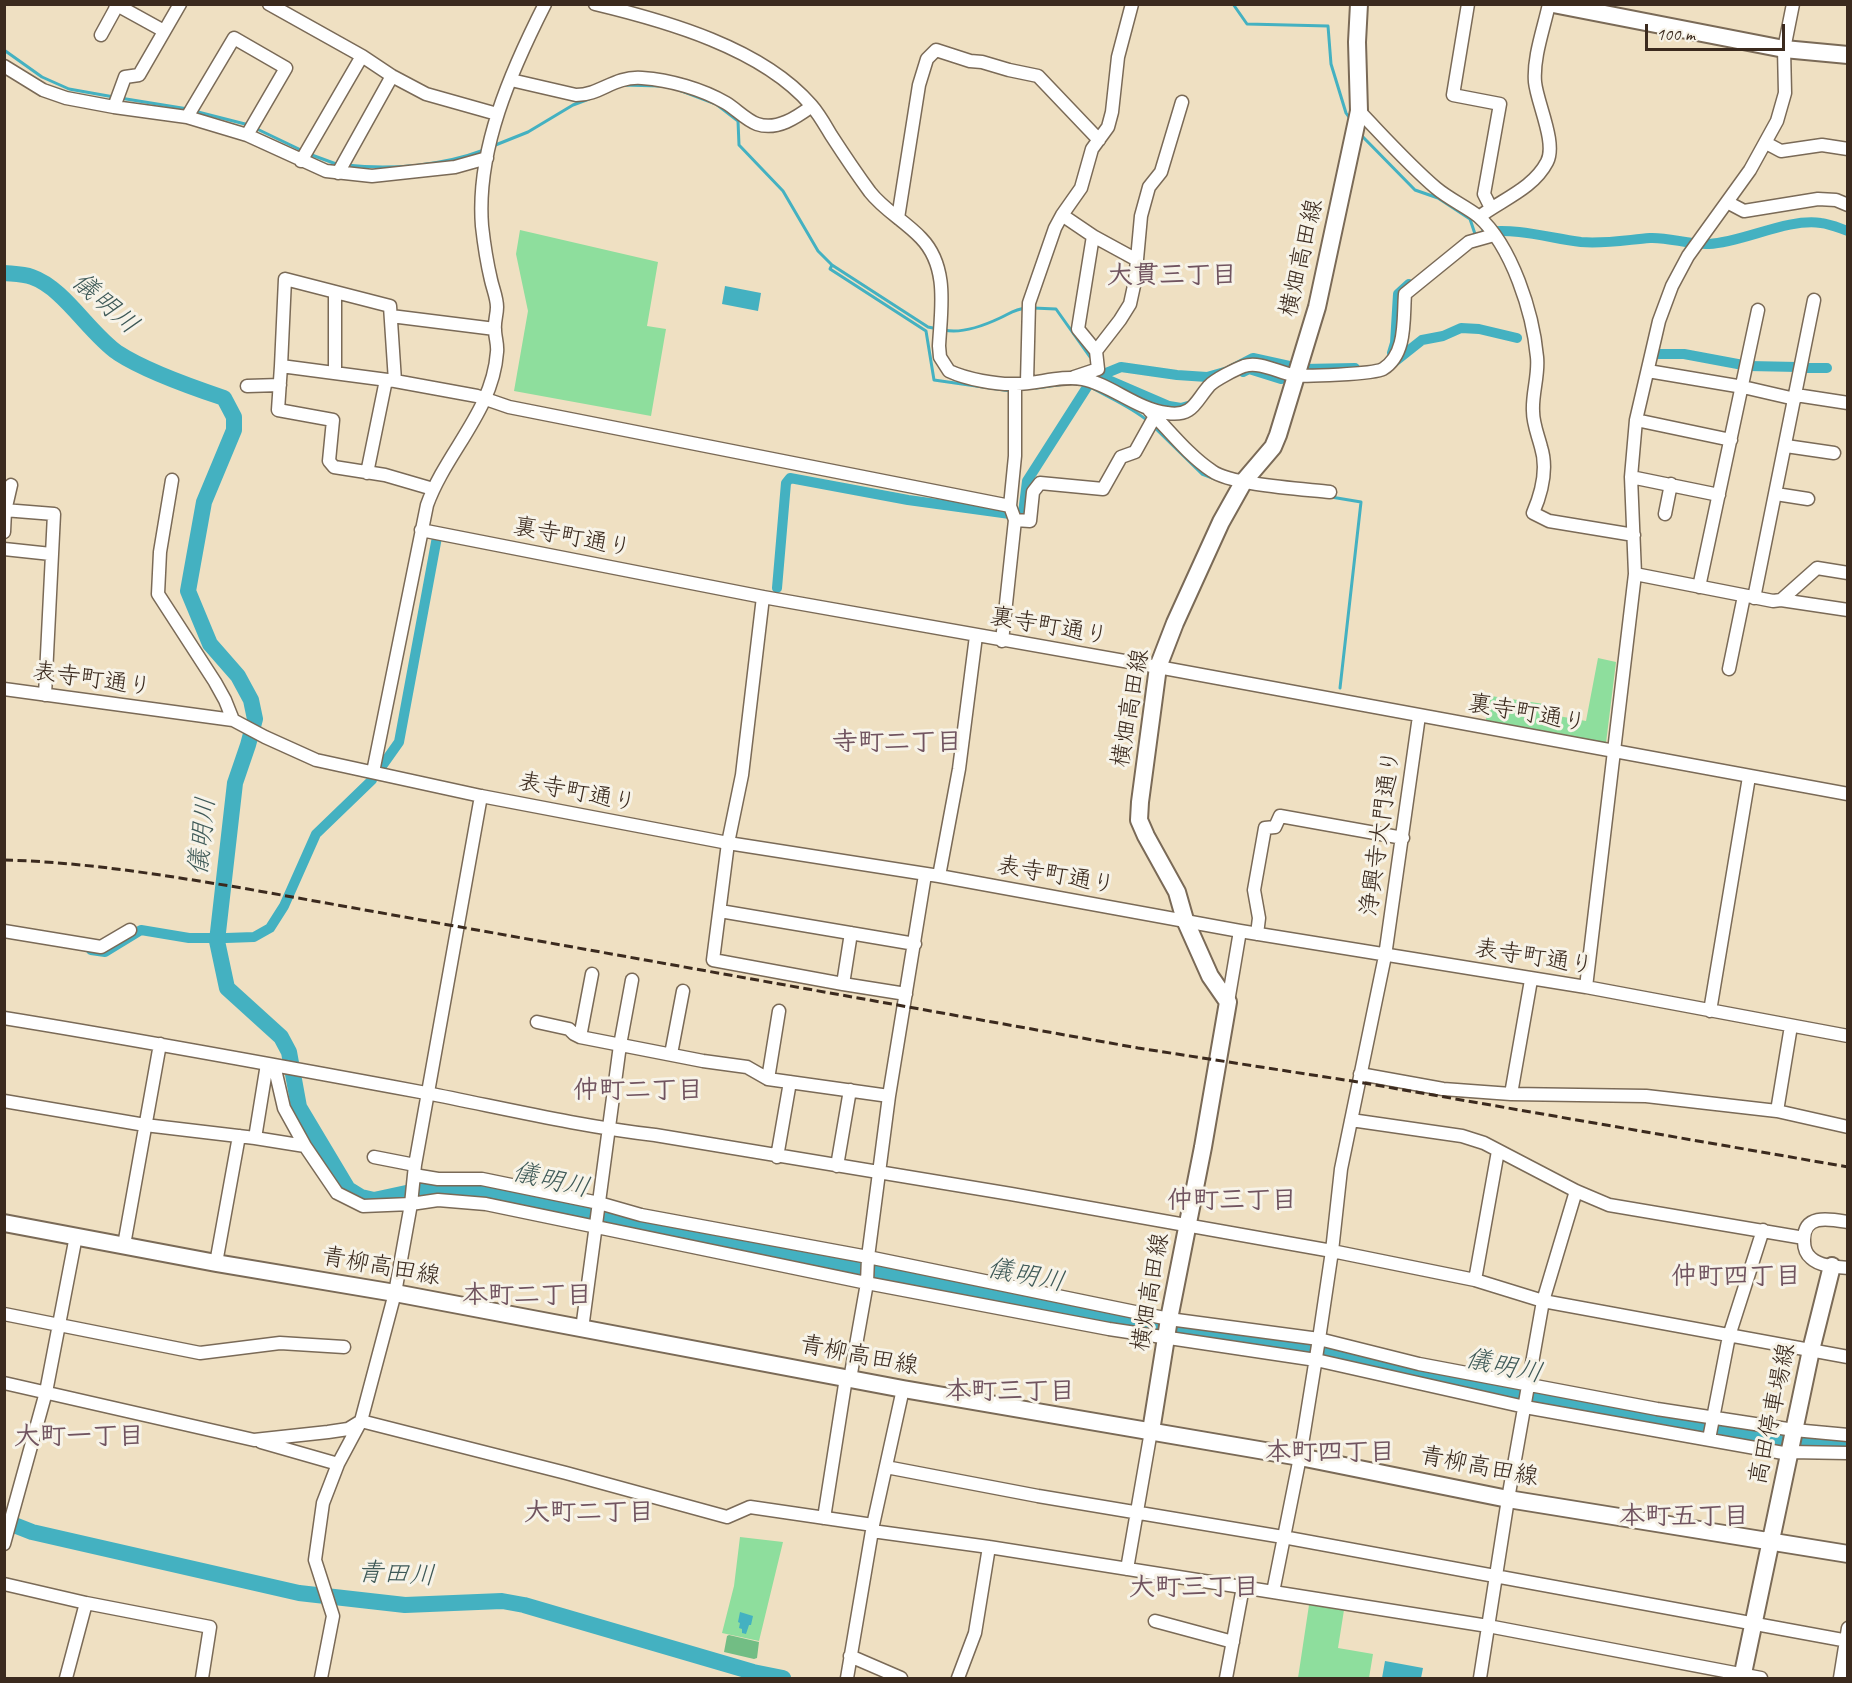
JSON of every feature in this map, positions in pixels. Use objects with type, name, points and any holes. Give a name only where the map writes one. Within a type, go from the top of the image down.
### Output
[{"type":"main road","name":"横畑高田線","points":[[1151,1431],[1168,1326],[1228,1002],[1210,976],[1185,920],[1177,892],[1139,820],[1158,667],[1175,623],[1221,522],[1244,481],[1273,447],[1317,308],[1359,111],[1359,4]]},
{"type":"main road","points":[[1553,4],[1784,49],[1848,55]]},
{"type":"main road","name":"青柳高田線","points":[[4,1223],[216,1263],[395,1293],[903,1389],[1299,1456],[1508,1499],[1848,1554]]},
{"type":"main road","name":"高田停車場線","points":[[1743,1677],[1811,1350],[1840,1267]]},
{"type":"street","points":[[114,107],[125,77],[139,75],[180,4]]},
{"type":"street","points":[[269,4],[362,56],[392,76],[426,93],[497,114]]},
{"type":"street","points":[[373,772],[421,530],[433,489],[479,413],[492,380],[497,352],[495,329],[497,306],[482,224],[482,200],[497,114],[522,52],[545,4]]},
{"type":"street","points":[[595,4],[682,29],[727,48],[778,74],[812,106],[878,202],[921,238],[932,252],[937,264],[942,292],[939,346],[944,365],[949,372],[956,375],[1021,383],[1085,379],[1151,412],[1213,472],[1244,481],[1330,492]]},
{"type":"street","points":[[1002,640],[1016,520],[1010,506],[1029,303],[1062,215],[1081,188],[1092,149],[1107,127],[1112,112],[1118,57],[1132,4]]},
{"type":"street","points":[[1468,4],[1453,95],[1500,104],[1484,194],[1491,208]]},
{"type":"street","points":[[1479,218],[1525,186],[1541,170],[1548,159],[1549,144],[1534,79],[1549,4]]},
{"type":"street","points":[[1586,987],[1635,574],[1631,477],[1636,420],[1659,321],[1672,286],[1688,256],[1766,143],[1780,113],[1785,93],[1784,49],[1793,4]]},
{"type":"street","points":[[101,35],[117,5],[164,31]]},
{"type":"street","points":[[187,117],[234,38],[286,68],[247,135]]},
{"type":"street","points":[[898,218],[919,85],[927,59],[936,50],[970,61],[1038,76],[1099,140]]},
{"type":"street","points":[[302,161],[362,56]]},
{"type":"street","points":[[4,66],[43,90],[66,98],[187,117],[247,135],[326,171],[372,176],[456,167],[488,158]]},
{"type":"street","points":[[338,173],[392,76]]},
{"type":"street","points":[[511,80],[576,95],[585,95],[623,79],[642,78],[664,81],[717,99],[763,125],[786,122],[812,106]]},
{"type":"street","points":[[1096,351],[1130,304],[1141,216],[1149,187],[1161,172],[1182,102]]},
{"type":"street","points":[[1359,111],[1438,190],[1479,218],[1494,235],[1521,284],[1537,355],[1537,378],[1532,409],[1544,458],[1540,497],[1533,513],[1549,522],[1634,535]]},
{"type":"street","points":[[1766,143],[1781,151],[1822,145],[1848,149]]},
{"type":"street","points":[[1727,202],[1744,211],[1818,199],[1836,200],[1848,205]]},
{"type":"street","points":[[1062,215],[1137,260]]},
{"type":"street","points":[[1151,412],[1188,411],[1196,405],[1210,384],[1247,365],[1295,375],[1373,372],[1383,369],[1395,358],[1399,350],[1405,294],[1469,242],[1494,235]]},
{"type":"street","points":[[1094,236],[1078,329],[1096,351],[1103,387]]},
{"type":"street","points":[[367,473],[391,381],[390,306],[334,292],[286,274],[278,410],[333,420],[329,461],[334,467],[367,473],[385,475],[433,489]]},
{"type":"street","points":[[334,292],[335,373]]},
{"type":"street","points":[[1729,669],[1776,494],[1814,300]]},
{"type":"street","points":[[1699,586],[1758,310]]},
{"type":"street","points":[[391,316],[495,329]]},
{"type":"street","points":[[281,366],[391,381],[477,396],[509,407],[1010,506]]},
{"type":"street","points":[[1069,379],[1098,369]]},
{"type":"street","points":[[1648,372],[1795,397],[1848,403]]},
{"type":"street","points":[[248,386],[280,385]]},
{"type":"street","points":[[1016,520],[1030,521],[1033,492],[1040,483],[1103,489],[1121,456],[1135,452],[1151,412]]},
{"type":"street","points":[[1636,420],[1731,440]]},
{"type":"street","points":[[1786,446],[1834,453]]},
{"type":"street","points":[[1631,477],[1719,495]]},
{"type":"street","points":[[172,480],[160,552],[158,594],[215,682],[238,723]]},
{"type":"street","points":[[1665,514],[1671,484]]},
{"type":"street","points":[[4,532],[5,511],[11,485]]},
{"type":"street","points":[[1776,494],[1808,499]]},
{"type":"street","points":[[5,511],[54,514],[45,695]]},
{"type":"street","name":"裏寺町通り","points":[[421,530],[763,597],[1848,794]]},
{"type":"street","points":[[4,549],[51,554]]},
{"type":"street","points":[[1781,600],[1817,568],[1848,573]]},
{"type":"street","points":[[1635,574],[1749,597],[1848,610]]},
{"type":"street","points":[[763,597],[742,775],[728,843],[712,960],[906,993]]},
{"type":"street","points":[[939,876],[959,769],[976,636]]},
{"type":"street","name":"表寺町通り","points":[[4,688],[238,723],[316,759],[481,796],[728,843],[939,876],[1240,932],[1586,987],[1848,1036]]},
{"type":"street","name":"浄興寺大門通り","points":[[1273,1592],[1319,1342],[1341,1169],[1384,956],[1419,716]]},
{"type":"street","points":[[1710,1011],[1749,777]]},
{"type":"street","points":[[321,1678],[333,1616],[315,1560],[323,1503],[338,1464],[361,1421],[395,1293],[481,796]]},
{"type":"street","points":[[1257,934],[1259,918],[1254,890],[1265,828],[1275,827],[1280,816],[1403,838]]},
{"type":"street","points":[[824,1518],[867,1283],[868,1257],[889,1096],[925,875]]},
{"type":"street","points":[[720,911],[915,945]]},
{"type":"street","points":[[4,931],[101,947],[130,930]]},
{"type":"street","points":[[1228,1002],[1240,932]]},
{"type":"street","points":[[843,984],[851,933]]},
{"type":"street","points":[[580,1037],[592,974]]},
{"type":"street","points":[[582,1329],[620,1045],[632,980]]},
{"type":"street","points":[[1511,1094],[1531,980]]},
{"type":"street","points":[[671,1054],[683,991]]},
{"type":"street","points":[[768,1079],[779,1011]]},
{"type":"street","points":[[4,1018],[160,1044],[608,1130],[655,1135],[837,1167],[880,1172],[1332,1251],[1475,1280],[1543,1301],[1848,1357]]},
{"type":"street","points":[[537,1022],[569,1029],[580,1037],[703,1061],[747,1067],[768,1079],[889,1096]]},
{"type":"street","points":[[1777,1111],[1791,1026]]},
{"type":"street","points":[[124,1245],[160,1044]]},
{"type":"street","points":[[255,1138],[271,1065]]},
{"type":"street","points":[[271,1065],[284,1108],[305,1146],[337,1193],[363,1206],[438,1200],[486,1204],[867,1283],[1168,1326],[1319,1342],[1528,1388],[1712,1418],[1791,1444],[1848,1435]]},
{"type":"street","points":[[1360,1074],[1443,1089],[1511,1094],[1646,1096],[1777,1111],[1848,1127]]},
{"type":"street","points":[[777,1156],[790,1082]]},
{"type":"street","points":[[837,1167],[850,1090]]},
{"type":"street","points":[[4,1101],[145,1125],[305,1146]]},
{"type":"street","points":[[1351,1120],[1462,1136],[1484,1143],[1576,1191],[1609,1204],[1804,1238]]},
{"type":"street","points":[[216,1263],[239,1136]]},
{"type":"street","points":[[1475,1280],[1498,1151]]},
{"type":"street","points":[[374,1157],[414,1174],[438,1179],[483,1179],[640,1215],[868,1257],[1525,1407],[1709,1436],[1791,1444],[1848,1453]]},
{"type":"street","points":[[1480,1678],[1508,1499],[1543,1301],[1576,1191]]},
{"type":"street","points":[[1840,1267],[1811,1259],[1805,1250],[1804,1238],[1810,1224],[1816,1220],[1825,1218],[1848,1222]]},
{"type":"street","points":[[1709,1436],[1729,1336],[1763,1230]]},
{"type":"street","points":[[5,1541],[46,1392],[76,1236]]},
{"type":"street","points":[[4,1314],[200,1353],[279,1343],[344,1347]]},
{"type":"street","points":[[4,1383],[254,1440],[338,1464]]},
{"type":"street","points":[[847,1678],[872,1528],[903,1389]]},
{"type":"street","points":[[254,1440],[338,1431],[348,1429],[361,1421],[728,1517],[750,1507],[824,1518],[872,1528],[1488,1626],[1743,1677],[1761,1678]]},
{"type":"street","points":[[1126,1569],[1151,1431]]},
{"type":"street","points":[[886,1467],[1755,1624],[1847,1637],[1840,1678]]},
{"type":"street","points":[[958,1678],[975,1633],[989,1547]]},
{"type":"street","points":[[4,1584],[86,1603],[210,1627],[202,1678]]},
{"type":"street","points":[[1226,1678],[1243,1587]]},
{"type":"street","points":[[66,1678],[86,1603]]},
{"type":"street","points":[[1155,1621],[1233,1642]]},
{"type":"street","points":[[850,1656],[901,1678]]},
{"type":"green space","points":[[520,230],[658,262],[647,326],[666,329],[651,416],[514,391],[528,311],[516,254]]},
{"type":"green space","points":[[1598,658],[1616,662],[1606,743],[1485,724],[1491,696],[1544,704],[1542,713],[1586,721]]},
{"type":"green space","points":[[740,1537],[783,1542],[759,1641],[722,1633],[734,1586]]},
{"type":"green space","points":[[1309,1605],[1344,1610],[1338,1648],[1373,1654],[1369,1678],[1298,1678]]},
{"type":"green space","points":[[729,1635],[759,1642],[757,1658],[724,1652]]},
{"type":"water","points":[[725,286],[761,293],[758,311],[722,304]]},
{"type":"water","points":[[740,1612],[753,1616],[746,1634],[742,1633],[742,1629],[739,1628]]},
{"type":"water","points":[[1385,1661],[1423,1668],[1421,1678],[1382,1678]]},
{"type":"waterway","points":[[1233,4],[1247,24],[1328,26],[1331,64],[1346,113],[1351,120]]},
{"type":"waterway","points":[[4,50],[42,77],[69,89],[114,97]]},
{"type":"waterway","points":[[622,85],[661,86]]},
{"type":"waterway","points":[[679,90],[716,104],[738,121],[739,145],[783,191],[818,251],[832,265],[830,269],[926,331],[934,380],[1011,391]]},
{"type":"waterway","points":[[120,98],[188,109]]},
{"type":"waterway","points":[[493,146],[528,132],[573,105],[589,99]]},
{"type":"waterway","points":[[194,111],[249,125]]},
{"type":"waterway","points":[[255,128],[303,151]]},
{"type":"waterway","points":[[1361,135],[1415,190],[1438,198],[1470,219],[1475,234]]},
{"type":"waterway","points":[[346,165],[398,167],[451,160],[484,150]]},
{"type":"waterway","points":[[309,154],[339,165]]},
{"type":"waterway","points":[[1486,232],[1522,232],[1590,242],[1657,238],[1709,244],[1808,222],[1848,231]]},
{"type":"waterway","points":[[832,265],[928,327],[938,329]]},
{"type":"waterway","name":"儀明川","points":[[4,273],[29,276],[44,283],[66,301],[118,353],[155,372],[224,398],[234,417],[234,430],[204,502],[188,591],[210,644],[238,676],[251,700],[255,719],[235,783],[217,941],[227,988],[281,1037],[289,1052],[299,1107],[348,1189],[361,1197],[374,1200],[434,1187],[491,1193],[643,1228],[1133,1322],[1322,1351],[1504,1395],[1798,1442],[1848,1444]]},
{"type":"waterway","points":[[1392,353],[1395,343],[1398,294],[1409,284]]},
{"type":"waterway","points":[[944,330],[958,331],[972,328],[1026,308]]},
{"type":"waterway","points":[[1033,308],[1056,309],[1090,357]]},
{"type":"waterway","points":[[1393,363],[1422,340],[1443,336],[1461,328],[1479,329],[1517,338]]},
{"type":"waterway","points":[[1655,354],[1684,354],[1743,365]]},
{"type":"waterway","points":[[777,588],[786,483],[790,478],[908,500],[1010,514],[1023,513],[1027,481],[1094,378],[1121,367],[1207,377],[1228,371],[1253,358],[1303,369],[1355,368]]},
{"type":"waterway","points":[[1749,366],[1798,367]]},
{"type":"waterway","points":[[1803,368],[1827,368]]},
{"type":"waterway","points":[[1243,372],[1249,369],[1281,379]]},
{"type":"waterway","points":[[1100,371],[1104,378]]},
{"type":"waterway","points":[[1104,378],[1169,406],[1181,408],[1188,406]]},
{"type":"waterway","points":[[1036,388],[1065,384]]},
{"type":"waterway","points":[[1089,386],[1127,406],[1148,421]]},
{"type":"waterway","points":[[1153,426],[1202,474],[1215,479]]},
{"type":"waterway","points":[[1331,497],[1361,502],[1340,688]]},
{"type":"waterway","points":[[382,766],[399,742],[437,537]]},
{"type":"waterway","points":[[91,950],[105,952],[141,930],[189,938],[226,938],[254,937],[270,928],[284,906],[316,834],[372,780]]},
{"type":"waterway","name":"青田川","points":[[4,1521],[32,1532],[299,1593],[405,1605],[502,1601],[524,1605],[753,1672],[783,1678]]},
{"type":"railway","points":[[4,860],[94,866],[242,888],[1138,1048],[1358,1082],[1848,1167]]},
{"type":"district","name":"大貫三丁目","points":[[1172,276]]},
{"type":"district","name":"寺町二丁目","points":[[897,743]]},
{"type":"district","name":"仲町二丁目","points":[[638,1091]]},
{"type":"district","name":"仲町三丁目","points":[[1232,1201]]},
{"type":"district","name":"仲町四丁目","points":[[1736,1277]]},
{"type":"district","name":"本町二丁目","points":[[527,1296]]},
{"type":"district","name":"本町三丁目","points":[[1010,1392]]},
{"type":"district","name":"大町一丁目","points":[[79,1437]]},
{"type":"district","name":"本町四丁目","points":[[1330,1453]]},
{"type":"district","name":"大町二丁目","points":[[589,1513]]},
{"type":"district","name":"本町五丁目","points":[[1684,1517]]},
{"type":"district","name":"大町三丁目","points":[[1194,1588]]}]
